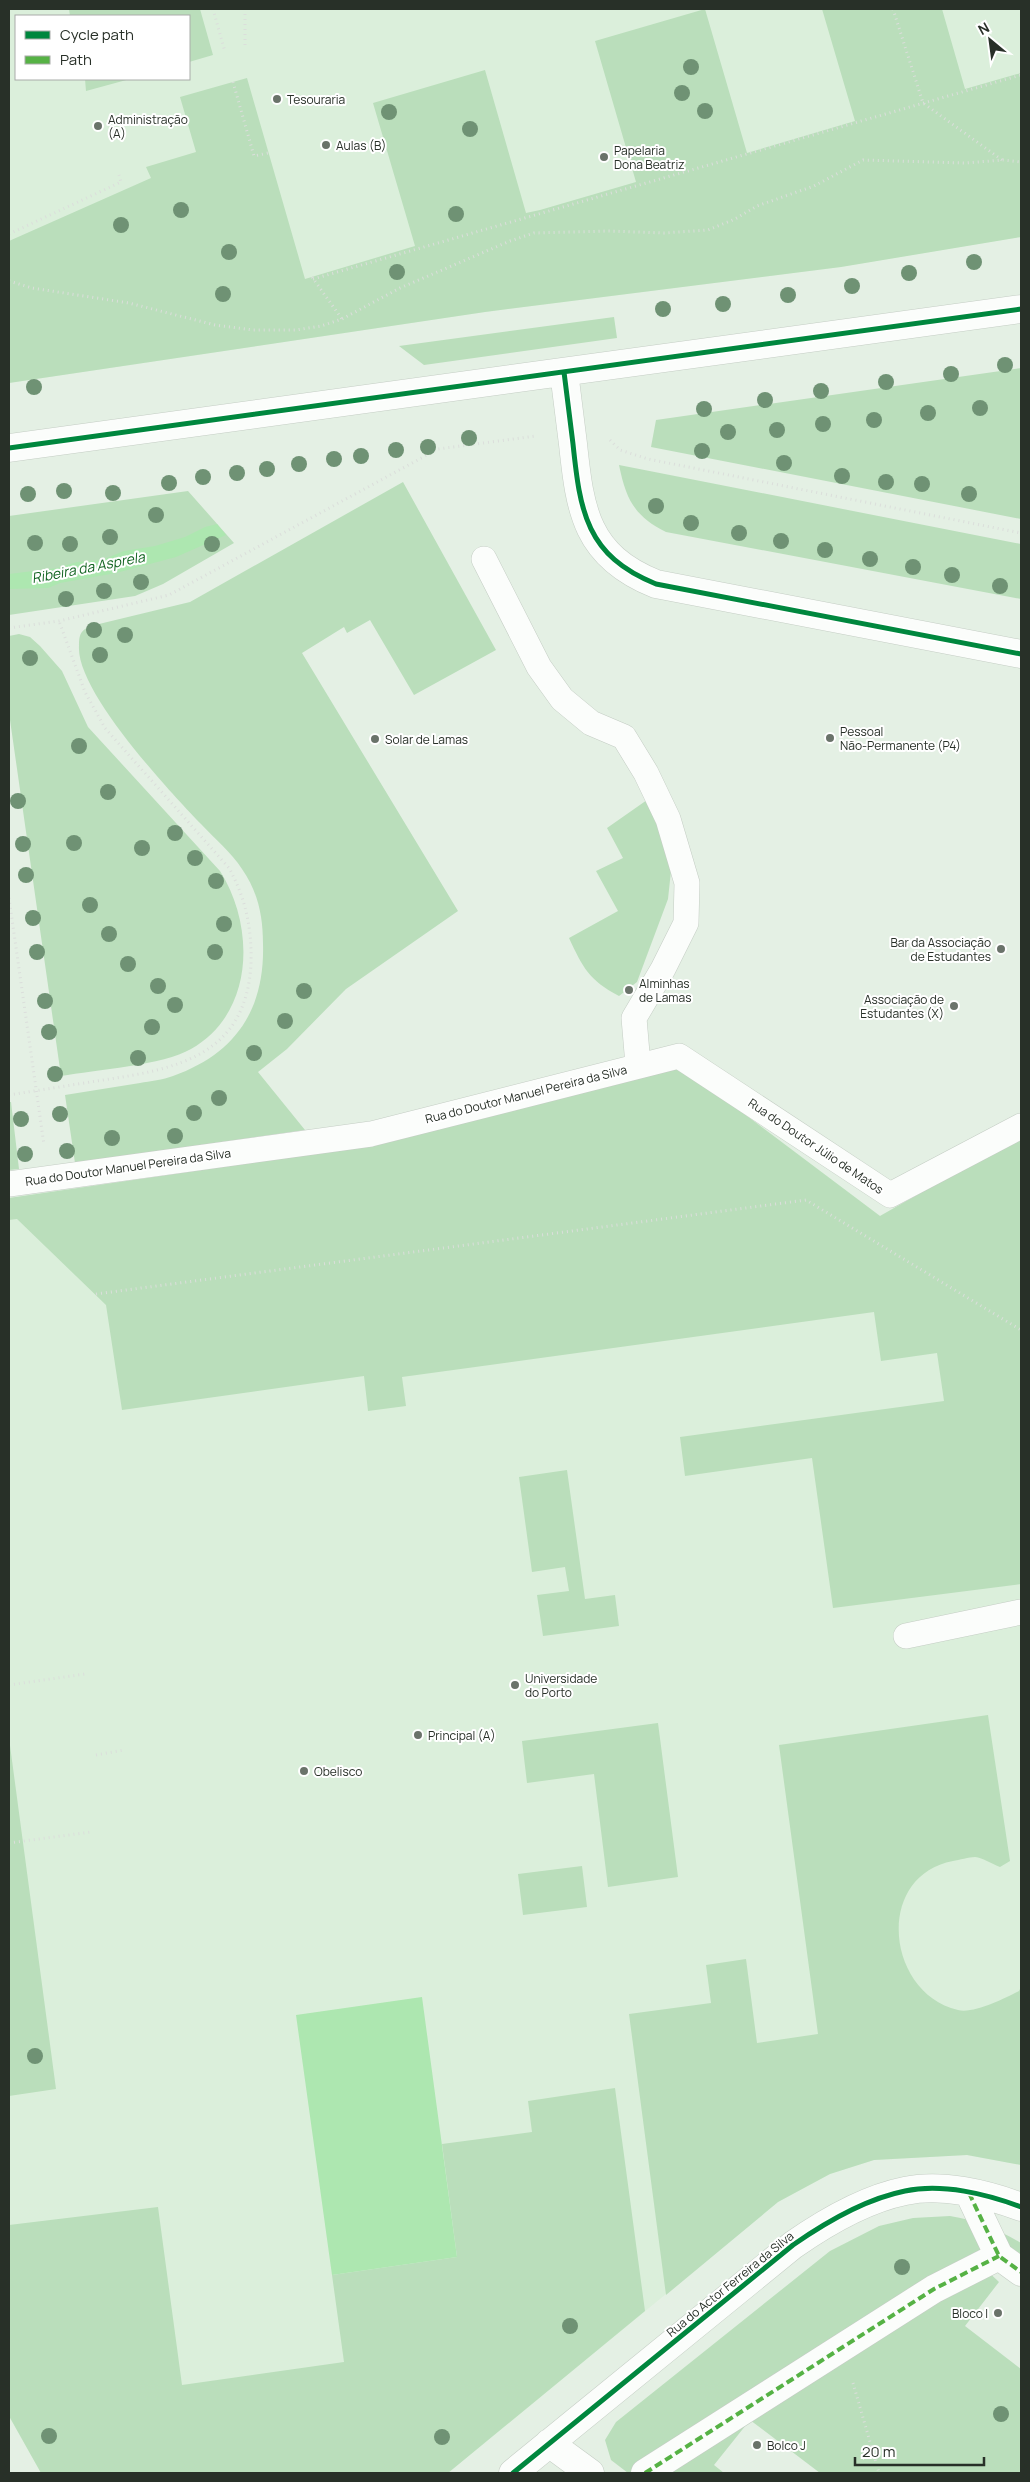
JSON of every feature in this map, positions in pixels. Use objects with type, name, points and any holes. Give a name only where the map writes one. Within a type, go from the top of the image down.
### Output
[{"type":"street","points":[[9,448],[1021,308]]},
{"type":"street","points":[[564,372],[581,506],[594,535],[609,555],[624,569],[656,584],[1021,654]]},
{"type":"street","name":"Rua do Actor Ferreira da Silva","points":[[512,2473],[793,2245],[826,2222],[905,2191],[936,2188],[969,2193],[1021,2207]]},
{"type":"street","points":[[969,2193],[999,2256],[1021,2272]]},
{"type":"street","points":[[646,2473],[934,2289],[999,2256]]},
{"type":"street","points":[[549,2444],[590,2473]]},
{"type":"lane","name":"Rua do Doutor Manuel Pereira da Silva","points":[[9,1184],[371,1134],[638,1065],[634,1018],[664,969],[686,923],[687,883],[668,819],[646,773],[624,736],[591,723],[557,693],[539,667],[484,559]]},
{"type":"lane","name":"Rua do Doutor Júlio de Matos","points":[[638,1065],[679,1056],[890,1195],[1021,1126]]},
{"type":"lane","points":[[906,1636],[1021,1612]]},
{"type":"path","points":[[213,9],[225,52]]},
{"type":"path","points":[[245,9],[246,46]]},
{"type":"path","points":[[893,9],[923,103],[1003,160]]},
{"type":"path","points":[[342,318],[312,278],[1021,74]]},
{"type":"path","points":[[233,82],[254,156],[268,153]]},
{"type":"path","points":[[9,281],[32,288],[129,303],[215,325],[253,330],[296,330],[321,326],[342,318],[400,288],[510,241],[534,233],[609,231],[664,233],[708,230],[735,219],[757,206],[814,186],[863,160],[965,163],[1003,160],[1021,162]]},
{"type":"path","points":[[9,234],[121,182],[119,175]]},
{"type":"path","points":[[604,433],[620,450],[648,458],[1021,533]]},
{"type":"path","points":[[9,628],[59,620],[169,595],[438,449],[544,435]]},
{"type":"path","points":[[9,1095],[159,1071],[201,1055],[218,1041],[240,1012],[250,970],[249,920],[240,887],[229,868],[106,728],[85,692],[59,620]]},
{"type":"path","points":[[9,898],[49,1178]]},
{"type":"path","points":[[96,1294],[806,1200],[1021,1330]]},
{"type":"path","points":[[9,1685],[85,1674]]},
{"type":"path","points":[[96,1755],[124,1750]]},
{"type":"path","points":[[9,1844],[91,1832]]},
{"type":"path","points":[[842,2346],[878,2473]]},
{"type":"shaded area","points":[[9,9],[1021,9],[1021,237],[841,267],[485,312],[9,383]]},
{"type":"shaded area","points":[[69,9],[200,9],[213,55],[190,62],[190,15],[70,15]]},
{"type":"shaded area","points":[[705,9],[747,153],[855,121],[822,9],[942,9],[965,89],[1021,73],[1021,237],[841,267],[485,312],[9,383],[9,241],[151,178],[146,167],[196,152],[180,97],[247,78],[305,279],[415,246],[373,103],[485,70],[526,213],[540,210],[636,182],[595,41]]},
{"type":"shaded area","points":[[85,80],[126,80],[86,91]]},
{"type":"shaded area","points":[[614,317],[617,338],[424,365],[399,346]]},
{"type":"shaded area","points":[[1021,368],[1021,519],[651,447],[656,420]]},
{"type":"shaded area","points":[[619,465],[1021,544],[1021,599],[666,532],[646,520],[633,505],[625,488]]},
{"type":"shaded area","points":[[403,482],[496,650],[414,695],[370,620],[347,633],[344,627],[302,653],[458,911],[346,989],[287,1049],[258,1072],[305,1130],[75,1163],[65,1095],[173,1076],[195,1067],[213,1055],[229,1042],[242,1026],[252,1009],[262,968],[263,944],[262,924],[256,895],[252,886],[238,863],[168,789],[127,740],[108,713],[92,688],[82,665],[79,646],[80,635],[85,629],[99,624],[190,602]]},
{"type":"shaded area","points":[[188,491],[234,543],[163,584],[135,596],[9,615],[9,516]]},
{"type":"shaded area","points":[[19,634],[30,637],[62,671],[88,727],[220,871],[231,893],[239,917],[243,942],[243,967],[238,991],[227,1014],[212,1033],[191,1049],[179,1055],[147,1063],[61,1076],[9,713],[9,636]]},
{"type":"shaded area","points":[[647,800],[662,832],[671,871],[668,899],[637,982],[619,996],[594,979],[578,957],[569,938],[618,911],[596,871],[623,858],[607,828]]},
{"type":"shaded area","name":"Universidade do Porto","points":[[682,1067],[880,1216],[1020,1137],[1021,1139],[1021,2165],[967,2155],[874,2160],[830,2174],[778,2202],[448,2473],[41,2473],[9,2416],[9,1198],[368,1146]]},
{"type":"shaded area","points":[[682,1067],[880,1216],[1021,1136],[1021,1584],[833,1608],[812,1458],[685,1476],[680,1437],[944,1401],[937,1353],[881,1361],[874,1312],[402,1377],[406,1406],[368,1411],[364,1376],[122,1410],[106,1305],[17,1219],[9,1220],[9,1198],[368,1146]]},
{"type":"shaded area","points":[[9,1102],[11,1102],[19,1169],[9,1170]]},
{"type":"shaded area","points":[[567,1470],[585,1599],[615,1595],[619,1626],[543,1636],[537,1595],[569,1591],[565,1567],[532,1572],[519,1477]]},
{"type":"shaded area","points":[[988,1715],[1010,1861],[1000,1867],[973,1857],[953,1861],[928,1871],[910,1888],[901,1910],[899,1935],[904,1959],[916,1982],[934,1999],[958,2010],[972,2010],[989,2005],[1019,1991],[1021,1987],[1021,2165],[967,2155],[874,2160],[830,2174],[778,2202],[666,2295],[629,2014],[711,2003],[706,1965],[746,1959],[757,2043],[818,2034],[779,1745]]},
{"type":"shaded area","points":[[658,1723],[678,1877],[608,1887],[594,1774],[527,1783],[522,1741]]},
{"type":"shaded area","points":[[9,1738],[56,2089],[9,2096]]},
{"type":"shaded area","points":[[582,1866],[587,1907],[523,1915],[518,1874]]},
{"type":"shaded area","points":[[615,2088],[645,2311],[448,2473],[41,2473],[9,2416],[9,2225],[158,2207],[182,2385],[344,2362],[332,2275],[457,2257],[442,2144],[532,2132],[528,2101]]},
{"type":"shaded area","points":[[950,2216],[987,2226],[1021,2243],[1021,2273],[981,2265],[999,2282],[965,2326],[1021,2369],[1021,2473],[820,2473],[750,2420],[714,2465],[724,2473],[628,2473],[611,2460],[605,2440],[616,2422],[830,2251],[879,2226],[913,2218]]},
{"type":"water","name":"Ribeira da Asprela","points":[[217,524],[226,535],[176,557],[116,573],[60,583],[48,588],[9,589],[9,574],[57,568],[77,562],[102,560],[124,551],[155,546],[185,537],[205,527]]},
{"type":"water","points":[[422,1997],[457,2257],[332,2275],[296,2015]]},
{"type":"marked path","points":[[969,2193],[999,2256],[1021,2272]]},
{"type":"marked path","points":[[645,2473],[934,2289],[999,2256]]},
{"type":"cycle path","points":[[9,448],[1021,309]]},
{"type":"cycle path","points":[[564,372],[579,490],[584,510],[591,529],[601,545],[614,560],[633,573],[656,584],[1021,654]]},
{"type":"cycle path","points":[[513,2473],[793,2245],[846,2212],[890,2195],[905,2191],[934,2188],[979,2194],[1021,2207]]},
{"type":"place","name":"Tesouraria","points":[[277,99]]},
{"type":"place","name":"Administração (A)","points":[[98,126]]},
{"type":"place","name":"Aulas (B)","points":[[326,145]]},
{"type":"place","name":"Papelaria Dona Beatriz","points":[[604,157]]},
{"type":"place","name":"Pessoal Não-Permanente (P4)","points":[[830,738]]},
{"type":"place","name":"Solar de Lamas","points":[[375,739]]},
{"type":"place","name":"Bar da Associação de Estudantes","points":[[1001,949]]},
{"type":"place","name":"Alminhas de Lamas","points":[[629,990]]},
{"type":"place","name":"Associação de Estudantes (X)","points":[[954,1006]]},
{"type":"place","name":"Universidade do Porto","points":[[515,1685]]},
{"type":"place","name":"Principal (A)","points":[[418,1735]]},
{"type":"place","name":"Obelisco","points":[[304,1771]]},
{"type":"place","name":"Bloco I","points":[[998,2313]]},
{"type":"place","name":"Bolco J","points":[[757,2445]]}]
